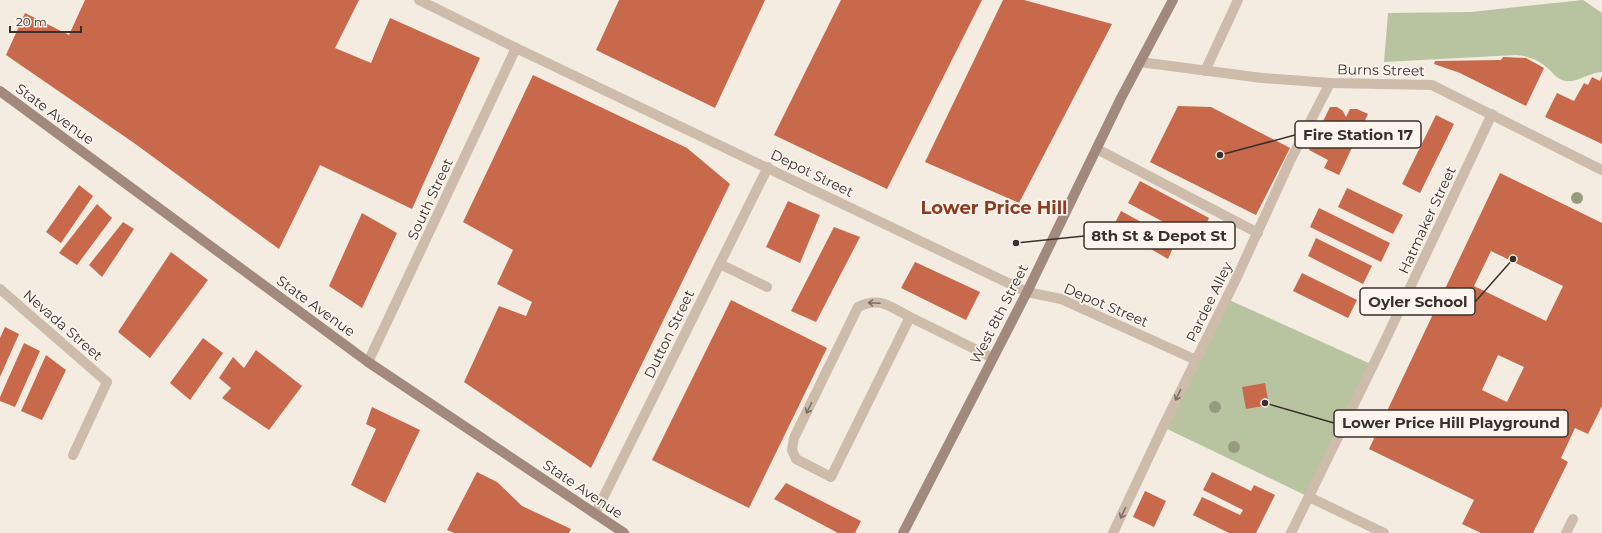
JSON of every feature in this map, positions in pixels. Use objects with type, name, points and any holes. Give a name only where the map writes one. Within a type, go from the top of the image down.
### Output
[{"type":"main road","name":"West 8th Street","points":[[903,533],[1027,292],[1140,62],[1173,0]]},
{"type":"main road","name":"State Avenue","points":[[0,91],[368,362],[624,533]]},
{"type":"street","name":"Depot Street","points":[[419,0],[516,48],[1027,292],[1061,299],[1196,360]]},
{"type":"street","points":[[1205,71],[1238,0]]},
{"type":"street","name":"South Street","points":[[368,362],[516,48]]},
{"type":"street","name":"Burns Street","points":[[1140,62],[1262,78],[1330,83],[1432,85],[1602,170]]},
{"type":"street","name":"Pardee Alley","points":[[1113,533],[1258,233],[1291,159],[1330,83]]},
{"type":"street","name":"Hatmaker Street","points":[[1291,533],[1382,347],[1492,114]]},
{"type":"street","points":[[1097,148],[1258,233]]},
{"type":"street","name":"Dutton Street","points":[[595,514],[768,167]]},
{"type":"street","points":[[720,264],[767,287]]},
{"type":"street","name":"Nevada Street","points":[[0,289],[107,382],[74,455]]},
{"type":"street","points":[[910,317],[831,477],[796,460],[792,450],[794,438],[858,307],[868,302],[878,302],[910,317],[993,358]]},
{"type":"street","points":[[1309,497],[1384,533]]},
{"type":"street","points":[[1566,533],[1573,519]]},
{"type":"green space","points":[[1583,0],[1602,13],[1602,72],[1597,72],[1575,80],[1565,81],[1557,77],[1539,61],[1516,55],[1384,62],[1388,13],[1471,12]]},
{"type":"green space","points":[[1227,299],[1373,365],[1309,497],[1163,427]]},
{"type":"building","points":[[85,0],[359,0],[335,48],[371,63],[390,18],[480,58],[412,209],[320,165],[279,249],[134,143],[6,55],[25,13],[69,35]]},
{"type":"building","points":[[619,0],[765,0],[715,108],[596,50]]},
{"type":"building","points":[[841,0],[982,0],[887,189],[774,135]]},
{"type":"building","points":[[1003,0],[1024,0],[1112,24],[1019,203],[925,162]]},
{"type":"building","points":[[1503,57],[1526,58],[1544,68],[1526,106],[1460,73],[1434,64],[1435,61],[1501,60]]},
{"type":"building","points":[[533,75],[687,148],[730,184],[591,468],[464,382],[499,306],[526,316],[532,302],[497,284],[513,250],[463,222]]},
{"type":"building","points":[[1602,76],[1602,144],[1545,117],[1557,93],[1574,101],[1584,83],[1588,85],[1592,77],[1600,81]]},
{"type":"building","points":[[1178,106],[1211,107],[1290,148],[1256,215],[1150,162]]},
{"type":"building","points":[[1330,107],[1337,107],[1343,111],[1346,117],[1350,109],[1357,109],[1368,114],[1339,175],[1324,168],[1328,160],[1309,150]]},
{"type":"building","points":[[1436,115],[1454,124],[1420,193],[1402,184]]},
{"type":"building","points":[[1500,173],[1602,223],[1602,406],[1588,434],[1575,428],[1561,458],[1568,462],[1533,533],[1481,533],[1462,524],[1474,500],[1369,449]],"holes":[[[1491,251],[1563,286],[1546,321],[1474,286]],[[1498,355],[1524,367],[1507,402],[1482,390]]]},
{"type":"building","points":[[1140,181],[1209,218],[1199,241],[1128,203]]},
{"type":"building","points":[[79,185],[93,196],[61,243],[46,232]]},
{"type":"building","points":[[1347,188],[1403,215],[1393,234],[1338,207]]},
{"type":"building","points":[[788,201],[820,215],[800,263],[766,247]]},
{"type":"building","points":[[97,204],[112,218],[77,265],[59,253]]},
{"type":"building","points":[[1319,208],[1390,243],[1381,262],[1310,227]]},
{"type":"building","points":[[1121,211],[1176,241],[1168,259],[1113,227]]},
{"type":"building","points":[[362,213],[397,233],[362,308],[329,286]]},
{"type":"building","points":[[123,222],[134,229],[102,277],[89,265]]},
{"type":"building","points":[[834,227],[860,237],[816,322],[791,311]]},
{"type":"building","points":[[1316,238],[1372,266],[1363,284],[1308,256]]},
{"type":"building","points":[[171,252],[208,280],[150,358],[118,332]]},
{"type":"building","points":[[915,262],[980,292],[966,320],[901,288]]},
{"type":"building","points":[[1302,273],[1357,300],[1348,318],[1293,291]]},
{"type":"building","points":[[731,300],[827,348],[749,508],[652,460]]},
{"type":"building","points":[[5,327],[19,334],[0,377],[0,338]]},
{"type":"building","points":[[203,338],[223,353],[190,400],[170,383]]},
{"type":"building","points":[[24,343],[40,351],[15,407],[0,401],[0,397]]},
{"type":"building","points":[[256,350],[302,386],[269,430],[222,398],[231,388],[219,378],[233,357],[244,368]]},
{"type":"building","points":[[46,355],[66,370],[42,420],[21,411]]},
{"type":"building","points":[[1265,383],[1269,405],[1246,409],[1242,387]]},
{"type":"building","points":[[372,407],[420,430],[385,503],[351,485],[376,429],[366,424]]},
{"type":"building","points":[[477,472],[497,482],[522,506],[571,529],[569,533],[454,533],[447,530]]},
{"type":"building","points":[[1212,472],[1251,491],[1254,485],[1275,495],[1256,533],[1229,533],[1193,515],[1202,497],[1240,515],[1243,510],[1203,490]]},
{"type":"building","points":[[786,483],[861,521],[855,533],[838,533],[774,499]]},
{"type":"building","points":[[1145,491],[1166,501],[1154,527],[1133,517]]},
{"type":"place","name":"Fire Station 17","points":[[1220,155]]},
{"type":"place","name":"8th St & Depot St","points":[[1016,243]]},
{"type":"place","name":"Oyler School","points":[[1513,259]]},
{"type":"place","name":"Lower Price Hill Playground","points":[[1265,403]]},
{"type":"district","name":"Lower Price Hill","points":[[994,208]]}]
